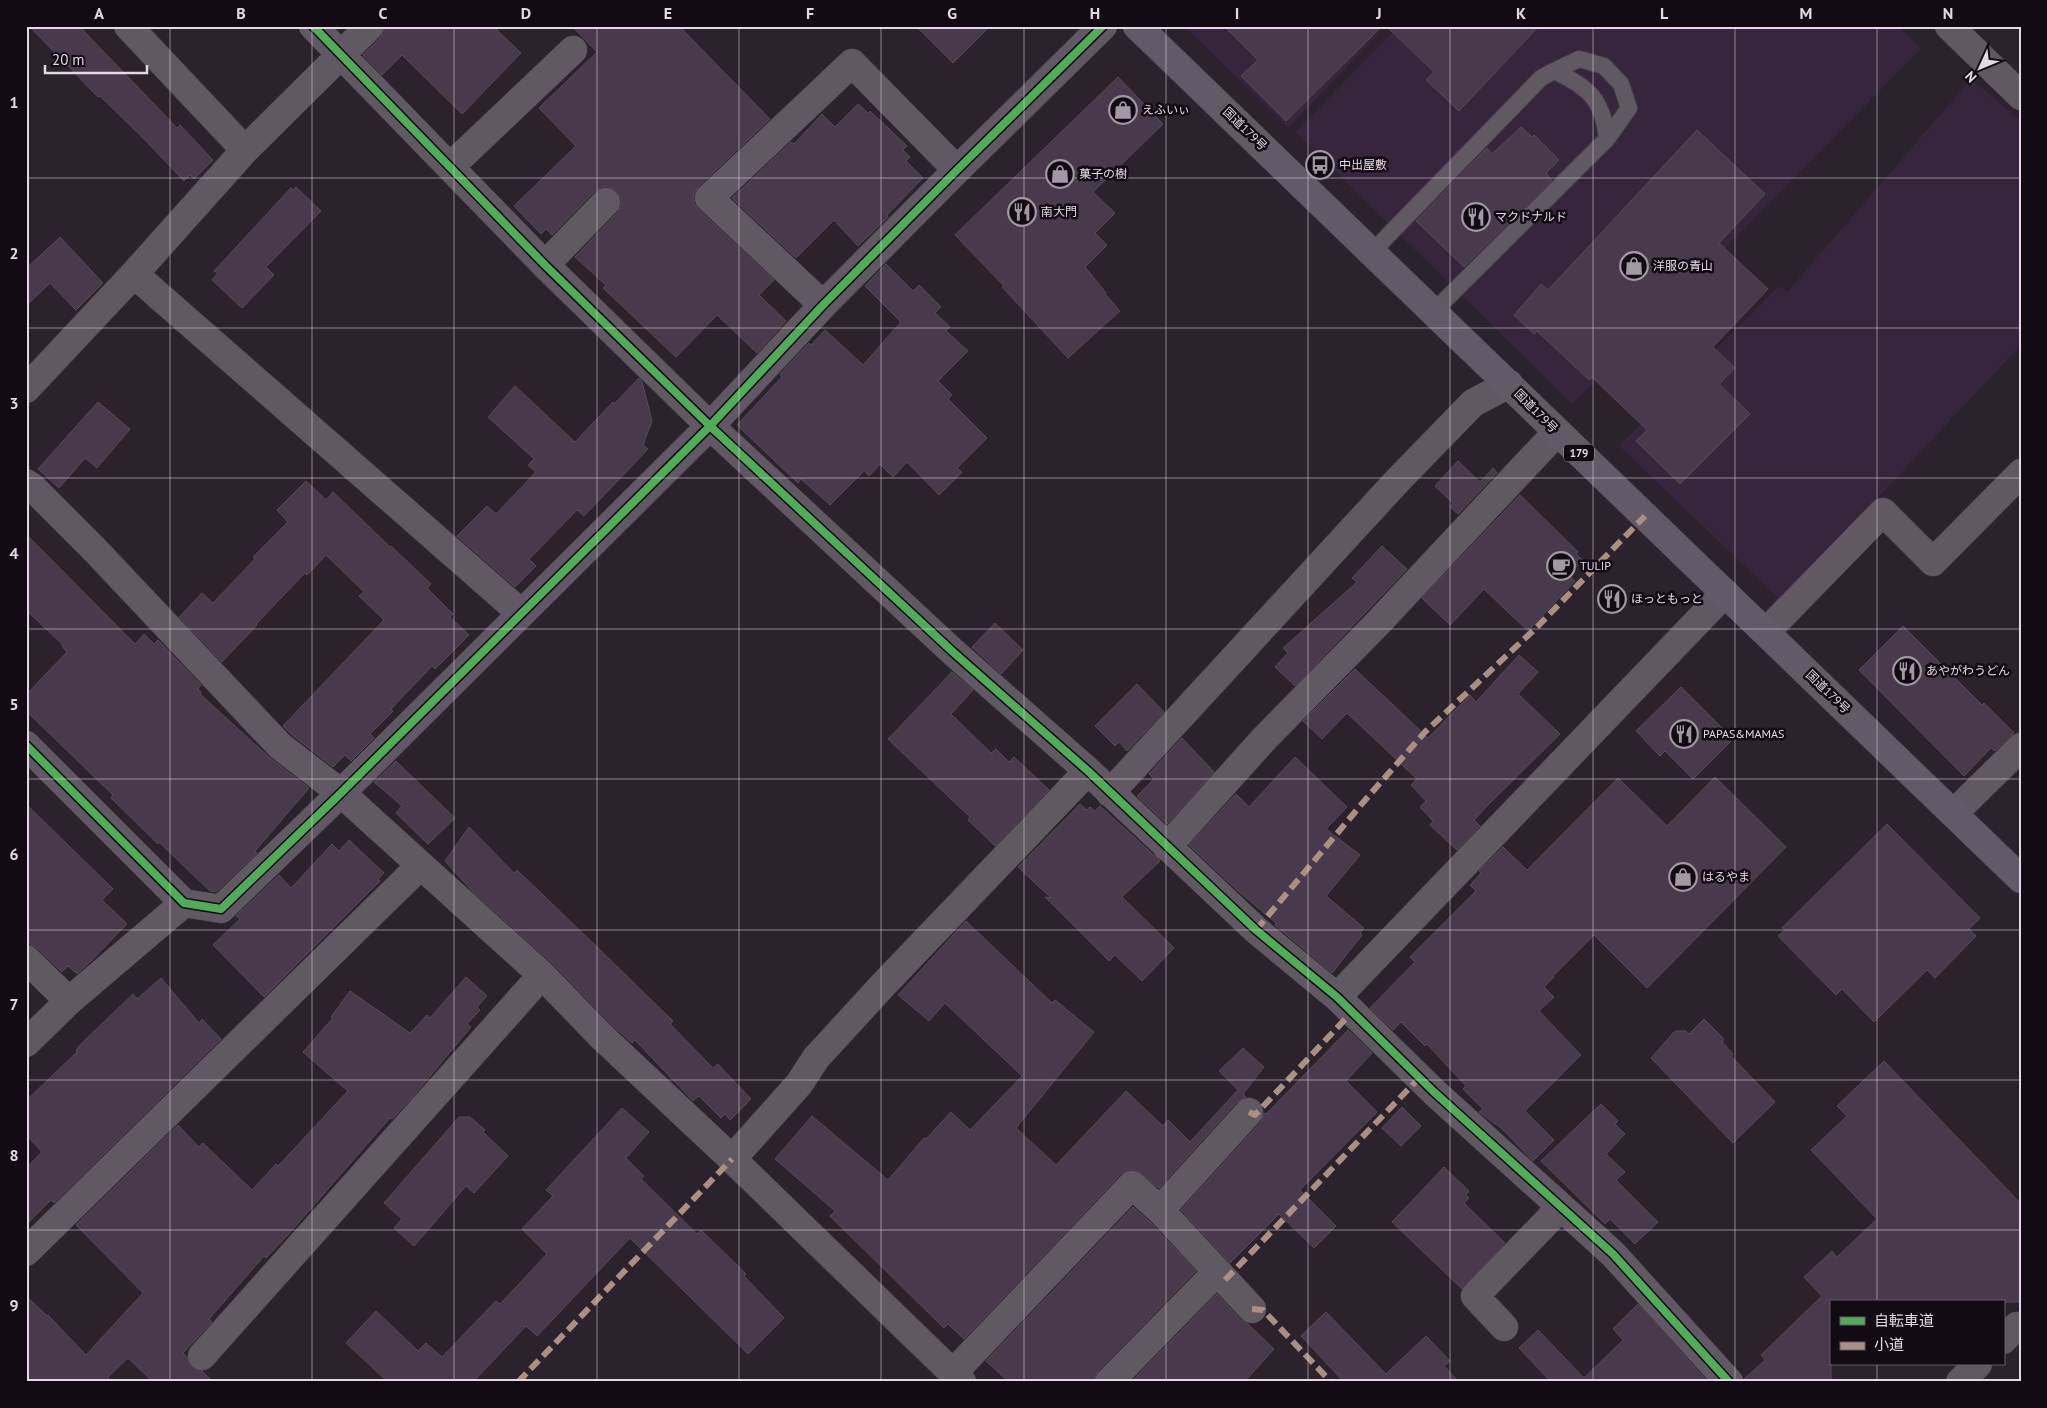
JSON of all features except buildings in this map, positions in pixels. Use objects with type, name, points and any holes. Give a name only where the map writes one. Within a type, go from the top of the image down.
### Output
[{"type":"highway","name":"国道179号","points":[[1137,26],[2021,878]]},
{"type":"street","points":[[128,26],[245,150]]},
{"type":"street","points":[[313,26],[545,265],[710,426],[953,652],[1088,771],[1167,848],[1256,930],[1337,997],[1434,1092],[1613,1254],[1729,1382]]},
{"type":"street","points":[[26,389],[134,274],[245,150],[342,56],[370,26]]},
{"type":"street","points":[[26,745],[184,902],[221,909],[710,426],[824,305],[1103,26]]},
{"type":"street","points":[[1965,32],[2021,96]]},
{"type":"street","points":[[450,167],[574,50]]},
{"type":"street","points":[[824,305],[709,198],[852,63],[957,170]]},
{"type":"street","points":[[545,265],[606,202]]},
{"type":"street","points":[[134,274],[522,613]]},
{"type":"street","points":[[1110,793],[1399,479],[1473,403],[1510,384]]},
{"type":"street","points":[[1167,848],[1263,740],[1377,624],[1557,432]]},
{"type":"street","points":[[1766,632],[1883,512],[1933,562],[2021,473]]},
{"type":"street","points":[[26,483],[95,550],[280,746],[341,792],[420,866],[542,975],[601,1036],[732,1159],[957,1377],[1132,1185],[1160,1210],[1252,1309]]},
{"type":"street","points":[[1337,997],[1725,593]]},
{"type":"street","points":[[1954,813],[2021,747]]},
{"type":"street","points":[[732,1159],[799,1084],[816,1058],[883,985],[1088,771]]},
{"type":"street","points":[[26,1252],[420,866]]},
{"type":"street","points":[[26,1043],[69,1001],[184,902]]},
{"type":"street","points":[[26,959],[69,1001]]},
{"type":"street","points":[[202,1356],[542,975]]},
{"type":"street","points":[[1160,1210],[1249,1112]]},
{"type":"street","points":[[1504,1327],[1474,1296],[1561,1207]]},
{"type":"street","points":[[1110,1382],[1217,1272]]},
{"type":"street","points":[[2004,1339],[2017,1326],[2021,1330]]},
{"type":"street","points":[[1960,1382],[1976,1366]]},
{"type":"lane","points":[[1372,252],[1541,78],[1578,59],[1604,66],[1621,84],[1629,108],[1607,140],[1434,311]]},
{"type":"lane","points":[[1554,71],[1577,82],[1595,100],[1605,120],[1607,140]]},
{"type":"shaded area","points":[[1184,26],[1386,26],[1288,128]]},
{"type":"shaded area","points":[[1399,26],[1898,26],[1921,49],[1572,404],[1295,132]]},
{"type":"shaded area","points":[[1971,79],[2021,121],[2021,345],[1781,601],[1619,446],[1779,286],[1787,292]]},
{"type":"marked path","points":[[1256,930],[1425,732],[1536,628],[1645,516]]},
{"type":"marked path","points":[[1249,1112],[1255,1115],[1352,1012]]},
{"type":"marked path","points":[[1225,1280],[1419,1078]]},
{"type":"marked path","points":[[518,1382],[732,1159]]},
{"type":"marked path","points":[[1252,1309],[1263,1310],[1331,1382]]},
{"type":"cycle path","points":[[313,26],[545,265],[710,426],[953,652],[1088,771],[1256,930],[1337,997],[1434,1092],[1613,1254],[1729,1382]]},
{"type":"cycle path","points":[[26,745],[184,903],[221,909],[341,793],[710,426],[823,305],[1103,26]]},
{"type":"place","name":"えふいぃ","points":[[1123,110]]},
{"type":"place","name":"中出屋敷","points":[[1320,165]]},
{"type":"place","name":"菓子の樹","points":[[1060,174]]},
{"type":"place","name":"南大門","points":[[1022,212]]},
{"type":"place","name":"マクドナルド","points":[[1476,217]]},
{"type":"place","name":"洋服の青山","points":[[1634,266]]},
{"type":"place","name":"TULIP","points":[[1561,566]]},
{"type":"place","name":"ほっともっと","points":[[1612,599]]},
{"type":"place","name":"あやがわうどん","points":[[1907,671]]},
{"type":"place","name":"PAPAS&MAMAS","points":[[1684,734]]},
{"type":"place","name":"はるやま","points":[[1683,877]]}]
